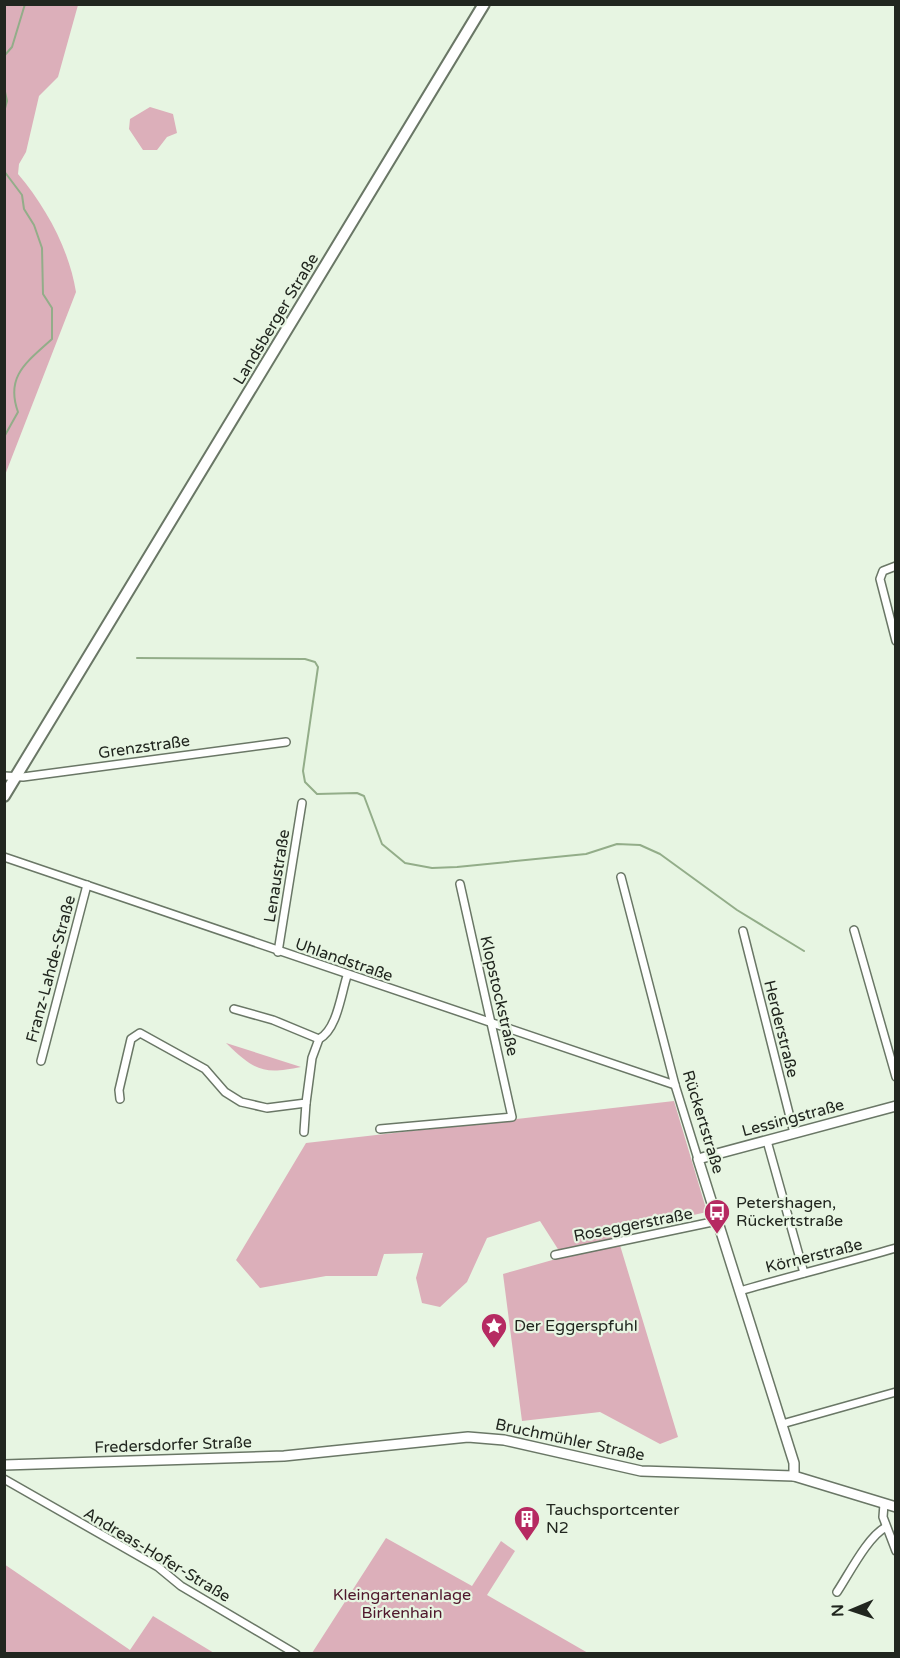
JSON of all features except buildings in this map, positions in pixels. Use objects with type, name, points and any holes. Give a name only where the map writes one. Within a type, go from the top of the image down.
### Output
[{"type":"main road","name":"Landsberger Straße","points":[[4,796],[10,776],[94,649],[484,4]]},
{"type":"street","points":[[896,566],[881,574],[881,585],[896,641]]},
{"type":"street","name":"Grenzstraße","points":[[10,776],[286,742]]},
{"type":"street","name":"Lenaustraße","points":[[278,952],[302,803]]},
{"type":"street","name":"Uhlandstraße","points":[[4,857],[347,976],[440,1007],[489,1020],[675,1085]]},
{"type":"street","name":"Rückertstraße","points":[[621,877],[675,1085],[794,1463],[794,1476]]},
{"type":"street","name":"Klopstockstraße","points":[[380,1129],[512,1117],[513,1113],[489,1020],[460,884]]},
{"type":"street","name":"Franz-Lahde-Straße","points":[[41,1060],[87,885]]},
{"type":"street","points":[[854,930],[896,1077]]},
{"type":"street","name":"Herderstraße","points":[[743,931],[794,1133]]},
{"type":"street","points":[[304,1132],[312,1058],[319,1039],[326,1035],[332,1025],[347,976]]},
{"type":"street","points":[[234,1009],[273,1020],[319,1039]]},
{"type":"street","points":[[120,1099],[119,1090],[131,1039],[140,1033],[205,1069],[225,1092],[241,1102],[274,1108],[306,1103]]},
{"type":"street","name":"Lessingstraße","points":[[698,1159],[896,1106]]},
{"type":"street","points":[[767,1141],[804,1273]]},
{"type":"street","name":"Roseggerstraße","points":[[555,1255],[717,1221]]},
{"type":"street","name":"Körnerstraße","points":[[740,1291],[765,1281],[896,1248]]},
{"type":"street","points":[[782,1424],[896,1392]]},
{"type":"street","name":"Bruchmühler Straße","points":[[343,1450],[468,1437],[504,1440],[635,1470],[794,1476],[896,1507]]},
{"type":"street","name":"Fredersdorfer Straße","points":[[4,1465],[284,1456],[343,1450]]},
{"type":"street","name":"Andreas-Hofer-Straße","points":[[4,1479],[158,1568],[181,1586],[296,1653]]},
{"type":"street","points":[[884,1504],[883,1517],[896,1551]]},
{"type":"street","points":[[837,1592],[879,1530],[886,1527]]},
{"type":"green space","points":[[5,4],[78,5],[58,77],[39,96],[26,152],[19,164],[18,174],[38,200],[55,229],[68,260],[76,292],[5,475]]},
{"type":"green space","points":[[150,107],[173,114],[177,133],[167,137],[157,150],[143,150],[129,129],[130,119]]},
{"type":"green space","points":[[226,1043],[301,1067],[277,1070],[259,1068],[244,1059]]},
{"type":"green space","points":[[674,1101],[707,1212],[616,1232],[678,1437],[660,1444],[600,1412],[522,1421],[503,1274],[563,1257],[540,1221],[487,1238],[467,1282],[440,1307],[422,1303],[416,1278],[423,1253],[384,1254],[377,1276],[326,1276],[260,1288],[236,1260],[306,1143]]},
{"type":"green space","name":"Kleingartenanlage Birkenhain","points":[[386,1538],[472,1586],[501,1541],[515,1551],[487,1595],[588,1653],[312,1653]]},
{"type":"green space","points":[[4,1564],[130,1650],[153,1616],[214,1653],[5,1653]]},
{"type":"waterway","points":[[4,56],[12,47],[25,4]]},
{"type":"waterway","points":[[4,87],[7,101],[4,112]]},
{"type":"waterway","points":[[4,171],[22,195],[24,209],[34,225],[42,248],[43,294],[52,308],[52,339],[27,363],[16,379],[14,389],[18,412],[4,437]]},
{"type":"waterway","points":[[137,658],[305,659],[315,662],[318,667],[303,771],[305,782],[317,794],[357,793],[364,796],[382,844],[405,863],[432,868],[457,867],[586,854],[617,844],[640,845],[660,854],[737,910],[804,951]]},
{"type":"place","name":"Petershagen, Rückertstraße","points":[[717,1235]]},
{"type":"place","name":"Der Eggerspfuhl","points":[[494,1349]]},
{"type":"place","name":"Tauchsportcenter N2","points":[[527,1542]]}]
